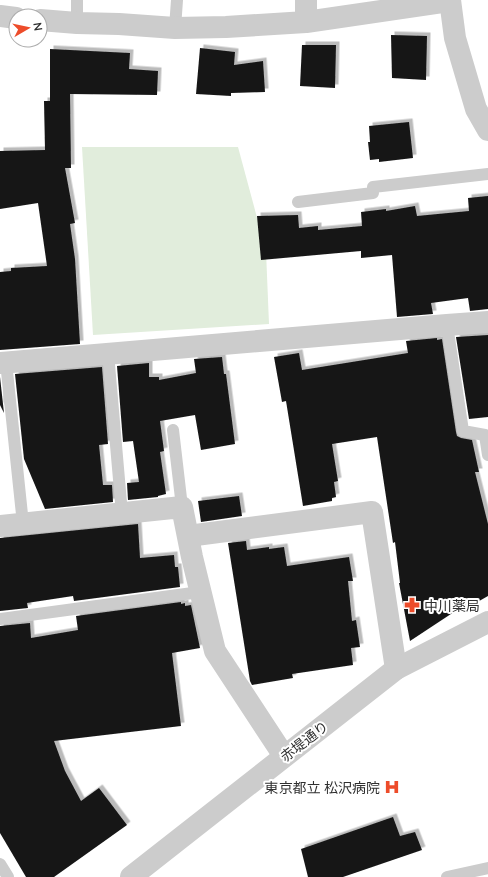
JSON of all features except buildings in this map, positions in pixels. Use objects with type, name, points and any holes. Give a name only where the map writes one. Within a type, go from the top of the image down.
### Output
[{"type":"street","points":[[306,0],[306,22]]},
{"type":"street","points":[[48,21],[174,28],[226,27],[306,22],[450,0],[454,38],[476,109],[488,130]]},
{"type":"street","points":[[3,362],[488,322]]},
{"type":"street","points":[[0,526],[182,507],[200,592],[215,651],[284,756]]},
{"type":"street","points":[[188,536],[372,512],[396,669]]},
{"type":"street","name":"赤堤通り","points":[[130,877],[396,669],[488,622]]},
{"type":"lane","points":[[77,0],[77,23]]},
{"type":"lane","points":[[174,28],[177,0]]},
{"type":"lane","points":[[298,202],[373,193],[373,187],[488,174]]},
{"type":"lane","points":[[447,325],[463,431],[485,436],[488,455]]},
{"type":"lane","points":[[108,353],[122,514]]},
{"type":"lane","points":[[3,362],[23,524]]},
{"type":"lane","points":[[173,430],[182,507]]},
{"type":"lane","points":[[0,619],[200,592]]},
{"type":"lane","points":[[0,864],[8,877]]},
{"type":"lane","points":[[447,877],[488,868]]},
{"type":"green space","points":[[82,147],[238,147],[266,251],[269,324],[93,335]]},
{"type":"place","name":"中川薬局","points":[[412,605]]},
{"type":"place","name":"東京都立 松沢病院","points":[[392,787]]}]
